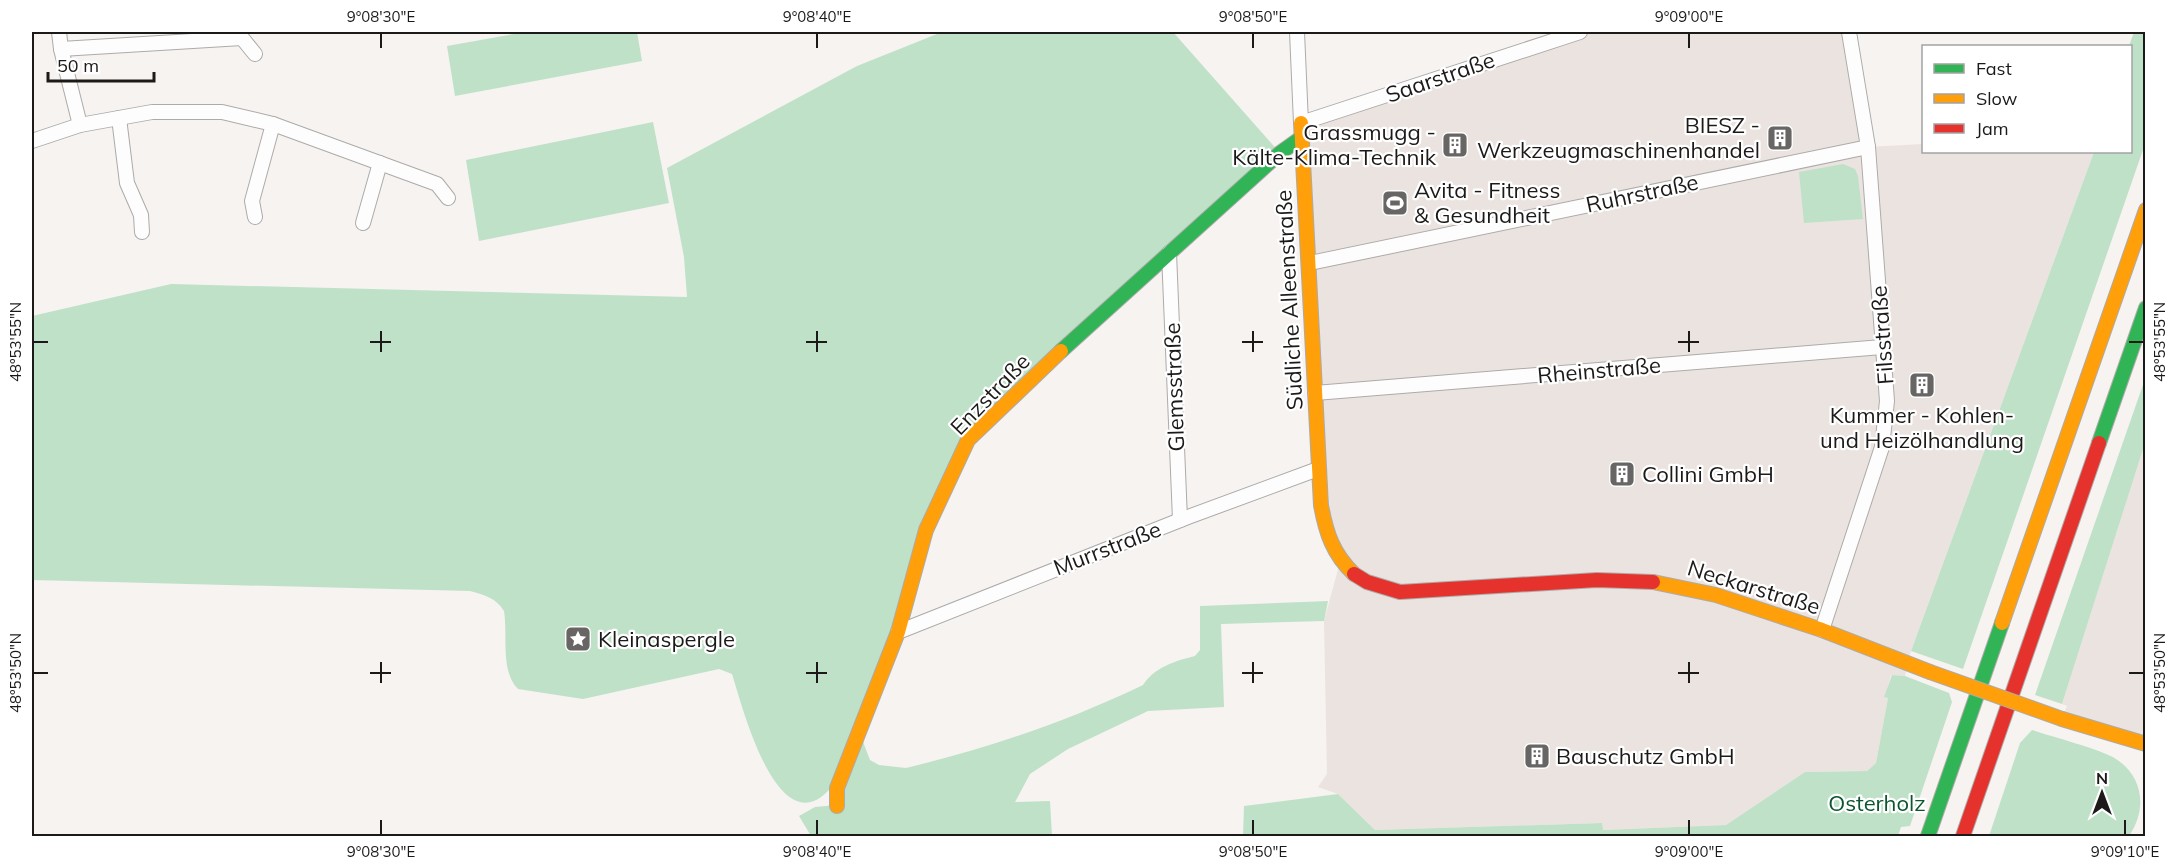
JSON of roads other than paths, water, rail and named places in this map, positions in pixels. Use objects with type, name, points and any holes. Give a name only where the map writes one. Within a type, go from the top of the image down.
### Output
[{"type":"main road","name":"Enzstraße","points":[[837,806],[837,788],[898,632],[926,530],[968,440],[1092,322],[1280,153],[1301,131]]},
{"type":"main road","name":"Südliche Alleenstraße","points":[[1301,131],[1310,263],[1318,469],[1325,533],[1340,562]]},
{"type":"main road","points":[[1928,837],[2145,210]]},
{"type":"main road","points":[[1963,837],[2145,308]]},
{"type":"main road","name":"Neckarstraße","points":[[1340,562],[1367,582],[1400,592],[1597,580],[1659,582],[1716,595],[1822,630],[1930,672],[2062,719],[2145,744]]},
{"type":"street","points":[[59,32],[80,125]]},
{"type":"street","name":"Südliche Alleenstraße","points":[[1297,32],[1301,131]]},
{"type":"street","name":"Saarstraße","points":[[1301,131],[1580,32]]},
{"type":"street","name":"Filsstraße","points":[[1822,630],[1882,447],[1887,401],[1868,147],[1849,32]]},
{"type":"street","points":[[61,49],[242,38],[255,54]]},
{"type":"street","points":[[32,141],[80,125],[119,117],[183,110],[222,112],[273,124],[437,184],[448,198]]},
{"type":"street","points":[[119,117],[128,183],[141,215],[142,232]]},
{"type":"street","points":[[255,217],[252,201],[273,124]]},
{"type":"street","name":"Ruhrstraße","points":[[1310,263],[1868,147]]},
{"type":"street","points":[[363,223],[380,163]]},
{"type":"street","name":"Glemsstraße","points":[[1169,253],[1180,520]]},
{"type":"street","name":"Rheinstraße","points":[[1315,393],[1882,347]]},
{"type":"street","name":"Murrstraße","points":[[898,632],[1180,520],[1318,469]]},
{"type":"place","name":"BIESZ - Werkzeugmaschinenhandel","points":[[1780,138]]},
{"type":"place","name":"Grassmugg - Kälte-Klima-Technik","points":[[1455,145]]},
{"type":"place","name":"Avita - Fitness & Gesundheit","points":[[1395,203]]},
{"type":"place","name":"Kummer - Kohlen- und Heizölhandlung","points":[[1922,385]]},
{"type":"place","name":"Collini GmbH","points":[[1622,474]]},
{"type":"place","name":"Kleinaspergle","points":[[578,639]]},
{"type":"place","name":"Bauschutz GmbH","points":[[1537,756]]},
{"type":"park label","name":"Osterholz","points":[[1877,803]]}]
